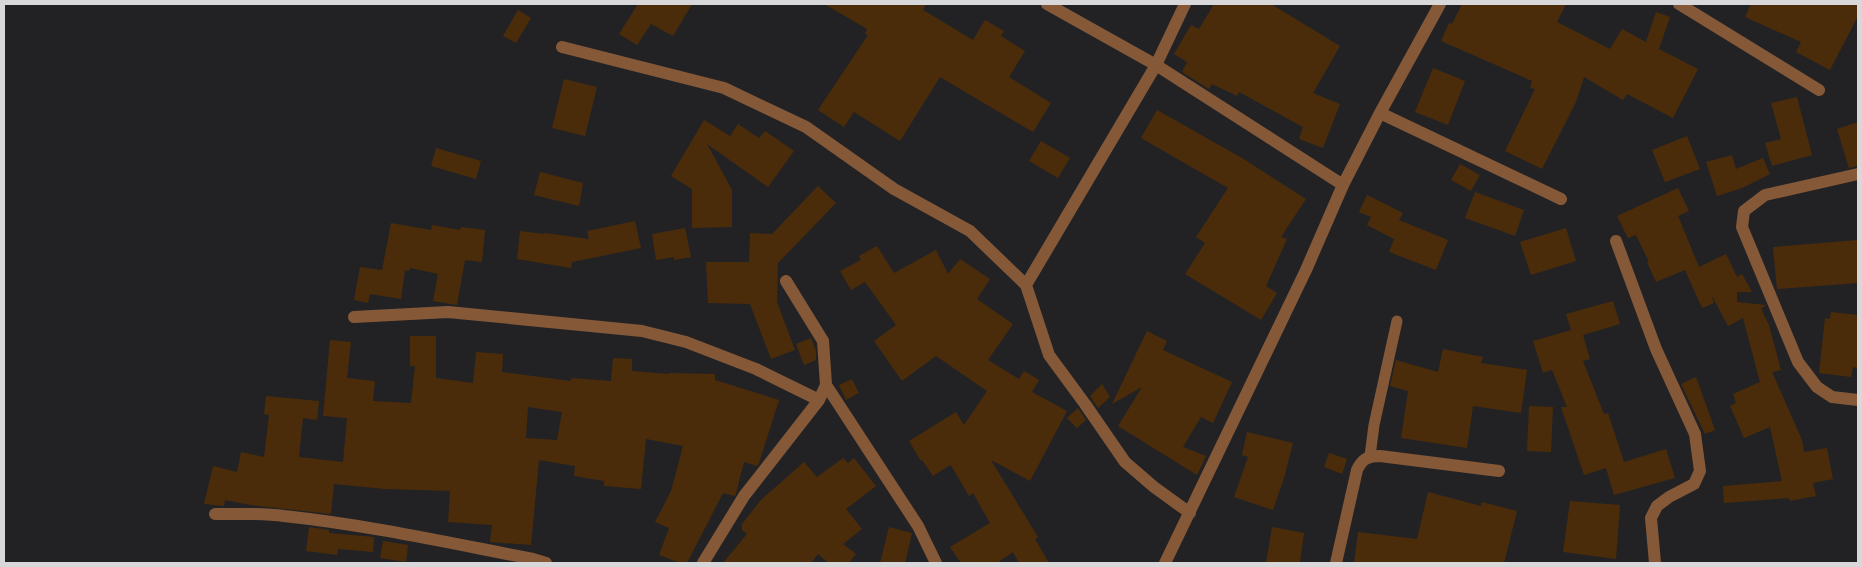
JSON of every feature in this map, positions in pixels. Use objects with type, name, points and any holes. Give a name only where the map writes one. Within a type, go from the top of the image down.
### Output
[{"type":"street","points":[[1047,4],[1156,66],[1343,185]]},
{"type":"street","points":[[1026,285],[1156,66],[1185,4]]},
{"type":"street","points":[[1165,563],[1306,270],[1343,185],[1440,4]]},
{"type":"street","points":[[1679,4],[1819,90]]},
{"type":"street","points":[[562,47],[724,88],[806,127],[894,189],[970,231],[1026,285],[1049,355],[1086,404],[1125,462],[1190,514]]},
{"type":"street","points":[[1380,113],[1560,199]]},
{"type":"street","points":[[1858,174],[1765,195],[1744,211],[1742,227],[1798,362],[1817,387],[1832,397],[1858,400]]},
{"type":"street","points":[[1616,241],[1656,349],[1694,434],[1700,470],[1694,484],[1669,497],[1657,506],[1651,518],[1655,563]]},
{"type":"street","points":[[704,563],[744,496],[819,400],[826,385],[823,341],[786,281]]},
{"type":"street","points":[[354,317],[448,312],[642,331],[686,342],[756,368],[819,400]]},
{"type":"street","points":[[826,385],[918,526],[936,563]]},
{"type":"street","points":[[1336,563],[1357,470],[1361,461],[1370,456],[1499,471]]},
{"type":"street","points":[[215,514],[282,515],[363,526],[403,532],[432,540],[546,563]]},
{"type":"lane","points":[[1370,456],[1374,425],[1397,321]]},
{"type":"building","points":[[638,4],[692,4],[673,36],[651,24],[637,45],[619,34]]},
{"type":"building","points":[[824,4],[926,4],[923,10],[973,40],[985,20],[1004,31],[1001,36],[1025,51],[1009,77],[1051,103],[1033,132],[940,77],[900,141],[854,112],[844,127],[818,110],[868,35],[865,34],[867,29]]},
{"type":"building","points":[[1214,4],[1271,4],[1340,46],[1313,93],[1340,104],[1323,148],[1299,139],[1303,127],[1239,92],[1237,96],[1212,84],[1209,89],[1182,72],[1187,62],[1174,54],[1191,25],[1199,29]]},
{"type":"building","points":[[1462,4],[1566,4],[1557,22],[1610,49],[1622,29],[1646,42],[1656,12],[1670,17],[1659,49],[1698,69],[1673,118],[1627,94],[1623,100],[1584,77],[1576,102],[1542,169],[1505,151],[1535,89],[1530,88],[1532,81],[1441,41],[1449,23],[1452,24]]},
{"type":"building","points":[[1751,4],[1858,4],[1858,16],[1830,70],[1796,52],[1801,42],[1745,17]]},
{"type":"building","points":[[518,10],[531,18],[516,43],[503,36]]},
{"type":"building","points":[[1433,68],[1465,81],[1448,125],[1415,112]]},
{"type":"building","points":[[564,79],[597,87],[585,136],[552,128]]},
{"type":"building","points":[[1797,97],[1812,155],[1772,166],[1765,143],[1781,139],[1771,103]]},
{"type":"building","points":[[1157,110],[1242,158],[1306,199],[1281,237],[1287,239],[1266,286],[1277,293],[1261,320],[1185,274],[1205,243],[1196,237],[1228,188],[1141,138]]},
{"type":"building","points":[[704,120],[730,136],[738,124],[759,138],[765,131],[794,151],[768,187],[707,144],[732,190],[732,227],[692,228],[692,189],[671,176]]},
{"type":"building","points":[[1858,122],[1858,166],[1849,168],[1837,129]]},
{"type":"building","points":[[1687,136],[1700,169],[1665,182],[1652,150]]},
{"type":"building","points":[[1041,141],[1070,158],[1058,178],[1029,161]]},
{"type":"building","points":[[436,148],[481,161],[476,179],[431,166]]},
{"type":"building","points":[[1732,155],[1736,169],[1763,158],[1770,174],[1742,188],[1717,196],[1706,162]]},
{"type":"building","points":[[1460,164],[1480,175],[1471,191],[1451,180]]},
{"type":"building","points":[[540,172],[583,183],[579,206],[534,195]]},
{"type":"building","points":[[818,186],[836,203],[778,263],[777,302],[795,350],[771,359],[750,304],[708,303],[706,262],[749,262],[750,233],[772,234]]},
{"type":"building","points":[[1678,188],[1689,211],[1678,216],[1699,267],[1726,254],[1737,277],[1742,274],[1752,292],[1737,292],[1737,302],[1766,305],[1761,309],[1769,325],[1781,370],[1772,372],[1802,440],[1804,452],[1827,448],[1833,479],[1813,483],[1816,496],[1790,501],[1789,498],[1724,503],[1723,486],[1782,481],[1770,427],[1744,438],[1730,406],[1736,403],[1733,394],[1760,382],[1743,318],[1728,326],[1711,294],[1714,303],[1702,308],[1685,270],[1656,282],[1636,235],[1628,238],[1617,216]]},
{"type":"building","points":[[1475,192],[1524,210],[1515,236],[1465,218]]},
{"type":"building","points":[[1367,195],[1403,213],[1399,220],[1448,240],[1436,270],[1389,252],[1394,239],[1367,225],[1371,217],[1359,212]]},
{"type":"building","points":[[635,221],[641,248],[572,262],[571,268],[517,259],[520,231],[589,239],[587,231]]},
{"type":"building","points":[[391,223],[431,230],[432,225],[460,230],[461,227],[485,230],[482,262],[465,260],[457,305],[433,301],[438,274],[410,268],[409,271],[405,270],[401,299],[370,294],[368,303],[354,300],[360,267],[382,270]]},
{"type":"building","points":[[685,228],[691,257],[674,260],[674,257],[656,260],[652,234]]},
{"type":"building","points":[[1566,228],[1576,261],[1531,275],[1520,242]]},
{"type":"building","points":[[1858,240],[1858,283],[1777,289],[1773,247]]},
{"type":"building","points":[[877,246],[894,273],[936,250],[948,274],[960,259],[990,279],[977,299],[1013,324],[988,360],[1019,379],[1024,371],[1039,380],[1032,392],[1067,411],[1030,481],[991,460],[1038,537],[1035,539],[1049,563],[1019,563],[1013,552],[997,563],[961,563],[950,547],[990,523],[973,493],[969,496],[952,467],[950,465],[933,476],[909,441],[956,412],[964,425],[987,391],[936,356],[902,381],[874,341],[896,325],[865,282],[851,290],[840,271],[861,260],[859,256]]},
{"type":"building","points":[[1613,301],[1620,324],[1583,335],[1590,359],[1583,361],[1604,414],[1608,413],[1624,462],[1666,449],[1675,478],[1614,495],[1606,468],[1584,475],[1561,407],[1567,407],[1552,370],[1543,373],[1533,341],[1571,330],[1566,314]]},
{"type":"building","points":[[1831,312],[1858,315],[1858,368],[1853,367],[1851,377],[1819,373],[1825,318],[1830,319]]},
{"type":"building","points":[[1147,331],[1167,341],[1163,350],[1232,382],[1213,423],[1201,417],[1183,447],[1206,456],[1197,475],[1118,426],[1142,387],[1112,404]]},
{"type":"building","points":[[410,336],[436,336],[436,378],[473,383],[476,352],[503,354],[502,372],[571,381],[571,378],[611,381],[613,358],[632,359],[632,371],[669,374],[715,374],[715,380],[779,400],[759,463],[757,466],[744,462],[735,496],[723,493],[687,563],[680,563],[659,555],[669,528],[655,522],[671,491],[683,446],[646,439],[641,489],[604,486],[604,481],[574,476],[575,466],[539,460],[531,545],[490,542],[492,525],[448,522],[450,491],[385,489],[334,484],[331,514],[250,505],[225,500],[224,506],[204,504],[213,466],[237,472],[241,452],[264,457],[269,415],[264,414],[266,396],[319,401],[317,420],[303,418],[299,457],[343,462],[347,418],[323,416],[330,340],[351,342],[347,378],[375,381],[373,401],[411,403],[415,366],[410,366]],"holes":[[[528,407],[562,412],[557,440],[526,438]]]},
{"type":"building","points":[[811,338],[816,351],[816,360],[804,365],[796,344]]},
{"type":"building","points":[[1443,349],[1483,357],[1481,363],[1527,370],[1521,413],[1473,406],[1467,448],[1401,438],[1408,391],[1390,386],[1396,360],[1438,372]]},
{"type":"building","points":[[1696,377],[1715,430],[1705,434],[1681,384]]},
{"type":"building","points":[[852,379],[859,393],[846,400],[839,385]]},
{"type":"building","points":[[1102,384],[1110,397],[1098,408],[1090,396]]},
{"type":"building","points":[[1529,406],[1553,407],[1551,452],[1527,451]]},
{"type":"building","points":[[1078,408],[1086,420],[1077,428],[1067,418]]},
{"type":"building","points":[[1247,432],[1293,443],[1273,510],[1234,497],[1248,457],[1242,455]]},
{"type":"building","points":[[1329,453],[1347,459],[1342,474],[1324,467]]},
{"type":"building","points":[[843,458],[848,463],[854,458],[876,486],[846,509],[862,529],[843,544],[856,554],[849,563],[829,563],[818,554],[811,563],[723,563],[747,534],[742,530],[742,524],[761,500],[804,462],[817,477]]},
{"type":"building","points":[[1428,492],[1481,506],[1482,502],[1517,511],[1504,563],[1354,563],[1358,532],[1417,539]]},
{"type":"building","points":[[1570,501],[1620,505],[1616,559],[1563,552]]},
{"type":"building","points":[[309,527],[329,530],[329,533],[374,537],[373,552],[338,549],[337,555],[306,551]]},
{"type":"building","points":[[889,527],[912,533],[905,563],[880,563]]},
{"type":"building","points":[[1272,527],[1304,533],[1300,563],[1266,563]]},
{"type":"building","points":[[383,541],[408,545],[406,562],[380,558]]}]
